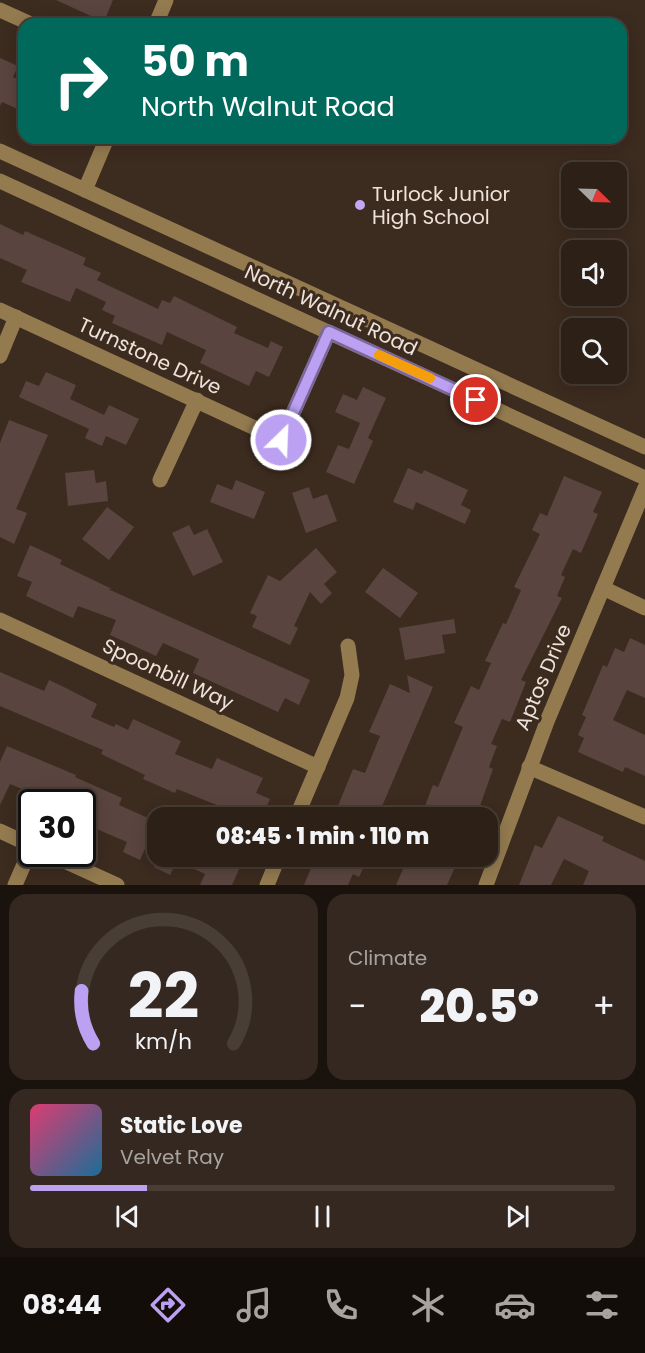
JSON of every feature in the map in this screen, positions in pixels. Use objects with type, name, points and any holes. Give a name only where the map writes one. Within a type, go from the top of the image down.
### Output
[{"type":"street","points":[[158,18],[166,0]]},
{"type":"street","points":[[0,10],[18,18]]},
{"type":"street","points":[[86,190],[105,144]]},
{"type":"street","name":"North Walnut Road","points":[[0,151],[645,447]]},
{"type":"street","name":"North Walnut Road","points":[[0,180],[645,478]]},
{"type":"street","name":"Turnstone Drive","points":[[0,310],[281,440],[329,332]]},
{"type":"street","points":[[0,356],[16,317]]},
{"type":"street","points":[[160,480],[197,400]]},
{"type":"street","name":"Aptos Drive","points":[[486,885],[529,767],[645,488]]},
{"type":"street","points":[[603,588],[645,608]]},
{"type":"street","name":"Spoonbill Way","points":[[0,620],[318,767]]},
{"type":"street","points":[[301,807],[351,685],[352,665],[348,646]]},
{"type":"street","points":[[529,767],[645,817]]},
{"type":"street","points":[[0,831],[18,839]]},
{"type":"street","points":[[15,885],[23,867]]},
{"type":"street","points":[[78,867],[117,885]]},
{"type":"street","points":[[267,885],[274,867]]},
{"type":"building","points":[[56,0],[113,0],[106,18],[95,18]]},
{"type":"building","points":[[0,58],[18,66],[13,77],[18,79],[18,109],[2,102],[0,106]]},
{"type":"building","points":[[0,224],[23,235],[25,231],[86,258],[83,265],[101,273],[97,280],[158,309],[162,300],[170,303],[174,296],[237,327],[234,333],[268,348],[271,341],[283,347],[269,377],[256,371],[249,386],[200,363],[206,350],[167,332],[162,345],[112,323],[115,316],[102,310],[106,302],[76,288],[70,302],[21,282],[27,270],[0,258]]},
{"type":"building","points":[[46,372],[76,385],[70,399],[104,415],[109,405],[139,419],[126,445],[106,436],[102,446],[85,438],[89,429],[19,397],[26,381],[39,386]]},
{"type":"building","points":[[363,387],[386,398],[368,438],[373,441],[354,484],[326,472],[338,445],[349,449],[360,423],[335,412],[343,394],[357,400]]},
{"type":"building","points":[[9,420],[48,435],[16,509],[27,513],[14,544],[0,537],[0,443]]},
{"type":"building","points":[[408,468],[422,474],[424,470],[468,490],[461,505],[471,510],[465,524],[416,502],[413,510],[393,502]]},
{"type":"building","points":[[94,470],[96,483],[106,481],[108,501],[68,506],[65,473]]},
{"type":"building","points":[[564,476],[602,492],[593,512],[598,514],[581,553],[573,549],[561,575],[565,577],[557,596],[562,598],[521,680],[526,682],[510,722],[502,719],[491,744],[497,746],[489,767],[493,769],[480,807],[471,805],[470,807],[425,807],[433,785],[438,787],[463,727],[454,723],[471,686],[479,690],[491,663],[485,661],[503,623],[506,624],[521,590],[514,587],[540,534],[532,530],[540,513],[547,516]]},
{"type":"building","points":[[236,480],[265,492],[254,519],[210,502],[217,484],[232,490]]},
{"type":"building","points":[[309,487],[313,499],[327,494],[337,521],[306,533],[292,493]]},
{"type":"building","points":[[107,507],[134,527],[109,560],[82,539]]},
{"type":"building","points":[[189,525],[194,535],[207,529],[223,562],[193,576],[172,533]]},
{"type":"building","points":[[30,545],[62,560],[60,564],[112,589],[108,589],[310,680],[299,705],[285,698],[278,712],[193,673],[199,659],[163,643],[156,656],[110,635],[116,620],[78,606],[73,618],[26,596],[32,582],[17,576]]},
{"type":"building","points":[[316,548],[337,572],[324,584],[332,593],[321,604],[310,592],[294,626],[298,628],[290,645],[252,627],[257,616],[250,613],[268,575],[280,581]]},
{"type":"building","points":[[383,568],[418,593],[400,618],[365,592]]},
{"type":"building","points":[[454,619],[456,633],[442,635],[445,653],[405,660],[399,628]]},
{"type":"building","points":[[630,638],[645,645],[645,698],[627,690],[613,720],[645,735],[645,776],[625,767],[623,772],[578,752],[584,738],[578,735],[586,717],[582,715],[603,665],[607,667],[615,648],[624,652]]},
{"type":"building","points":[[0,672],[44,691],[49,680],[97,704],[91,717],[114,727],[116,724],[128,730],[133,719],[181,741],[175,754],[212,769],[217,758],[263,778],[256,793],[270,799],[267,807],[222,807],[177,789],[175,793],[143,779],[145,775],[101,754],[103,750],[0,706]]},
{"type":"building","points":[[407,675],[433,687],[382,807],[337,807],[353,769],[365,773],[380,736],[369,732],[390,684],[410,693]]},
{"type":"building","points":[[7,746],[76,775],[75,777],[122,798],[119,805],[147,818],[147,844],[140,860],[123,852],[127,842],[96,829],[96,789],[22,789],[10,784],[0,805],[0,762]]},
{"type":"building","points":[[558,816],[604,837],[602,841],[645,861],[645,885],[583,885],[589,871],[564,859],[551,885],[519,885],[535,845],[542,848]]},
{"type":"building","points":[[154,867],[174,867],[170,875]]},
{"type":"building","points":[[190,867],[240,867],[232,885],[200,885],[205,874]]},
{"type":"building","points":[[311,867],[364,867],[359,877],[353,874],[348,885],[304,885]]},
{"type":"building","points":[[404,867],[455,867],[447,885],[396,885]]},
{"type":"slow traffic","points":[[379,355],[430,378]]},
{"type":"place","name":"Turlock Junior High School","points":[[360,205]]},
{"type":"route","points":[[281,440],[329,332],[476,400]]}]
